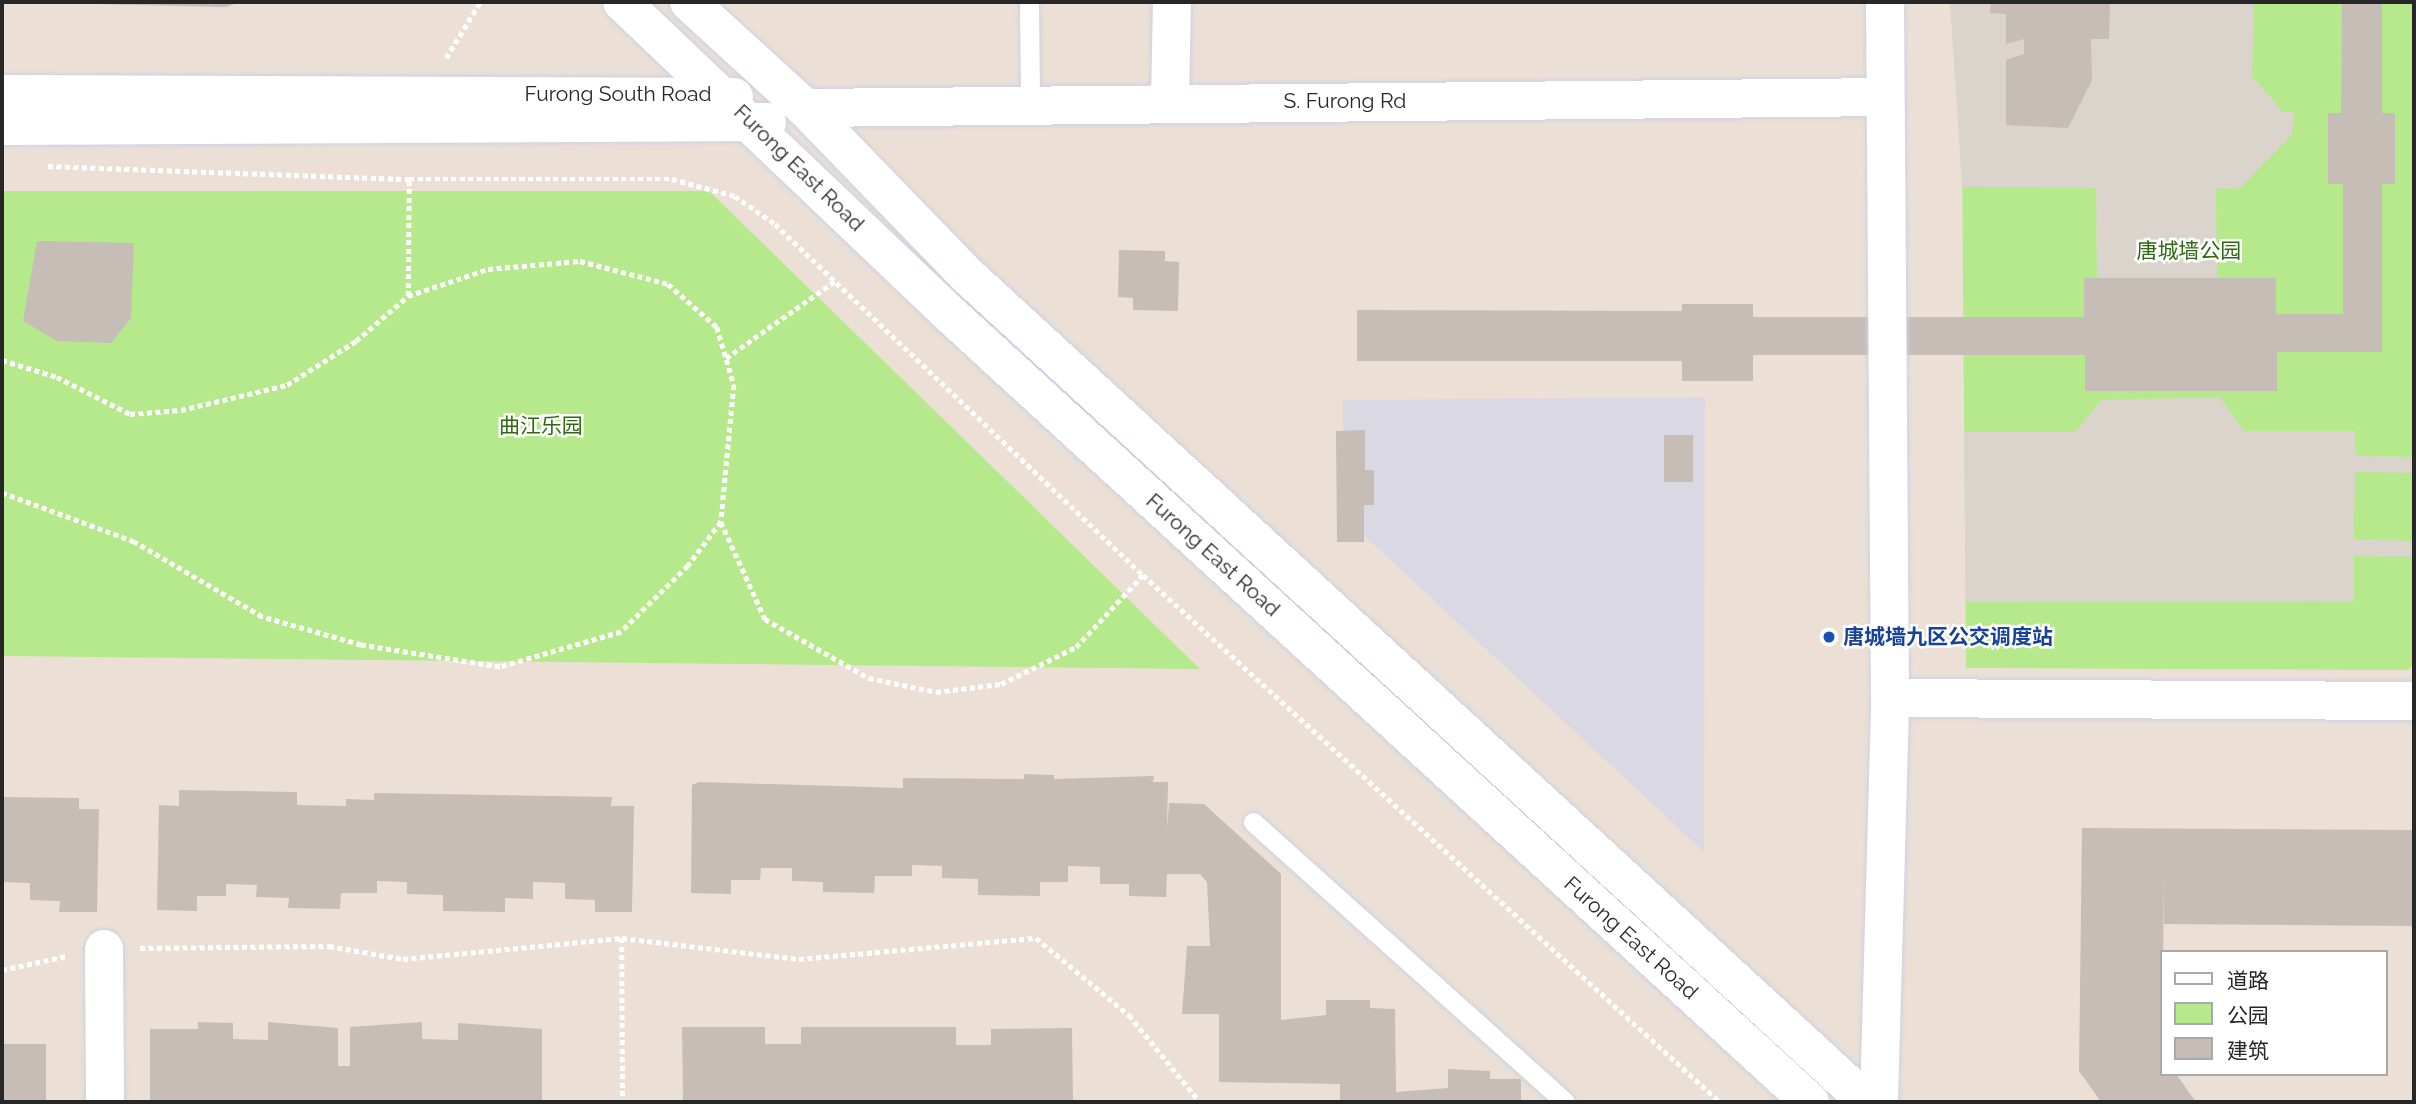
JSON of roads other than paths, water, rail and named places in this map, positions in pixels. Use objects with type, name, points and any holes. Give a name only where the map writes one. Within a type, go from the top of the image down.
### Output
[{"type":"main road","name":"Furong East Road","points":[[622,2],[756,125],[954,318],[1810,1102]]},
{"type":"main road","name":"Furong East Road","points":[[689,2],[805,108],[969,277],[1867,1102]]},
{"type":"main road","points":[[1170,102],[1172,2]]},
{"type":"main road","points":[[1879,1102],[1890,698],[1885,2]]},
{"type":"main road","name":"Furong South Road","points":[[2,93],[722,94],[805,108]]},
{"type":"main road","name":"S. Furong Rd","points":[[805,108],[1170,102],[1885,97]]},
{"type":"main road","name":"Furong South Road","points":[[2,126],[756,125],[805,108]]},
{"type":"main road","points":[[1890,698],[2414,701]]},
{"type":"main road","points":[[104,948],[105,1102]]},
{"type":"lane","points":[[1029,2],[1030,105]]},
{"type":"lane","points":[[1253,822],[1565,1102]]},
{"type":"place","name":"唐城墙九区公交调度站","points":[[1829,637]]},
{"type":"park label","name":"唐城墙公园","points":[[2189,251]]},
{"type":"park label","name":"曲江乐园","points":[[541,426]]}]
